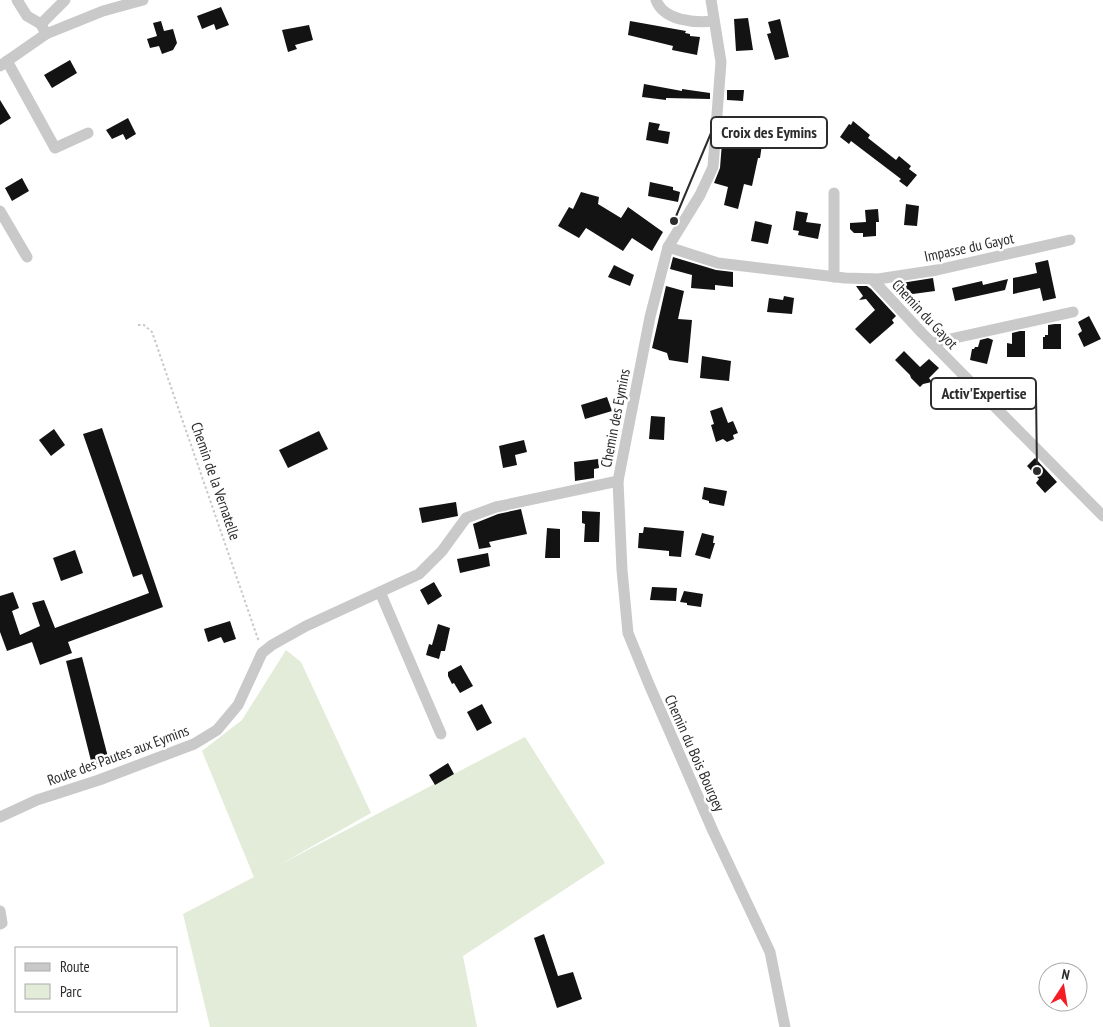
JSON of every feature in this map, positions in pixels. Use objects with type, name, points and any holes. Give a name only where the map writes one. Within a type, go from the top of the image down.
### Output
[{"type":"street","points":[[17,0],[27,16],[44,29]]},
{"type":"street","points":[[65,0],[44,29],[4,63],[55,148],[88,133]]},
{"type":"street","points":[[656,0],[664,13],[676,18],[703,22],[714,21]]},
{"type":"street","name":"Chemin des Eymins","points":[[262,653],[272,645],[306,626],[419,574],[442,551],[466,518],[496,507],[618,481],[650,317],[668,247],[700,195],[713,167],[721,62],[711,0]]},
{"type":"street","points":[[44,29],[137,1]]},
{"type":"street","points":[[834,193],[834,277]]},
{"type":"street","points":[[0,212],[27,257]]},
{"type":"street","name":"Impasse du Gayot","points":[[872,279],[937,270],[1070,240]]},
{"type":"street","name":"Chemin du Gayot","points":[[668,247],[718,263],[834,277],[872,279],[932,343],[1103,516]]},
{"type":"street","points":[[932,343],[1073,312]]},
{"type":"street","name":"Chemin du Bois Bourgey","points":[[618,481],[628,633],[713,831],[770,952],[784,1027]]},
{"type":"street","points":[[380,592],[441,734]]},
{"type":"street","name":"Route des Pautes aux Eymins","points":[[0,817],[37,800],[99,780],[194,744],[217,730],[238,705],[262,653]]},
{"type":"street","points":[[0,911],[2,923],[0,924]]},
{"type":"path","name":"Chemin de la Vernatelle","points":[[138,324],[144,325],[152,332],[262,653]]},
{"type":"green space","points":[[286,650],[301,662],[371,813],[279,865],[525,737],[605,863],[463,956],[477,1027],[210,1027],[183,914],[254,877],[202,751],[242,720]]},
{"type":"building","points":[[221,7],[229,25],[216,30],[214,24],[202,29],[197,16]]},
{"type":"building","points":[[748,18],[753,50],[736,51],[734,19]]},
{"type":"building","points":[[780,19],[789,57],[775,60],[767,34],[771,33],[768,22]]},
{"type":"building","points":[[161,21],[164,31],[173,29],[177,43],[173,50],[162,54],[159,46],[150,48],[147,39],[157,36],[153,23]]},
{"type":"building","points":[[630,21],[686,31],[685,33],[690,34],[690,36],[700,37],[697,55],[672,50],[673,46],[628,35]]},
{"type":"building","points":[[309,25],[313,40],[295,45],[297,49],[288,52],[282,30]]},
{"type":"building","points":[[70,60],[77,73],[52,88],[44,75]]},
{"type":"building","points":[[644,84],[682,91],[682,89],[710,93],[710,99],[666,98],[666,100],[642,97]]},
{"type":"building","points":[[727,90],[744,90],[743,101],[727,100]]},
{"type":"building","points":[[0,100],[11,118],[0,125]]},
{"type":"building","points":[[724,117],[760,125],[757,137],[763,138],[760,158],[758,158],[752,186],[744,184],[738,209],[724,205],[728,187],[714,183],[720,168]]},
{"type":"building","points":[[128,118],[136,134],[126,140],[123,134],[112,139],[106,130]]},
{"type":"building","points":[[853,121],[870,135],[868,138],[896,160],[899,156],[911,166],[909,169],[917,175],[907,187],[899,181],[901,179],[851,141],[849,144],[840,137]]},
{"type":"building","points":[[649,122],[660,124],[658,130],[670,132],[668,144],[646,140]]},
{"type":"building","points":[[22,178],[29,191],[12,201],[5,188]]},
{"type":"building","points":[[650,182],[673,187],[673,190],[680,192],[678,202],[648,196]]},
{"type":"building","points":[[581,192],[599,197],[598,204],[621,218],[628,207],[663,232],[652,251],[632,238],[623,251],[586,228],[579,238],[558,226],[569,207],[573,209]]},
{"type":"building","points":[[906,204],[919,206],[917,226],[904,225]]},
{"type":"building","points":[[878,209],[879,222],[876,222],[876,236],[863,237],[863,233],[854,233],[850,229],[850,223],[866,222],[865,210]]},
{"type":"building","points":[[796,211],[808,213],[806,222],[821,224],[818,239],[798,235],[799,231],[793,230]]},
{"type":"building","points":[[755,221],[772,225],[768,244],[751,241]]},
{"type":"building","points":[[673,257],[716,270],[733,272],[733,287],[715,285],[715,290],[691,288],[692,275],[670,269]]},
{"type":"building","points":[[1048,260],[1056,298],[1043,301],[1040,288],[1013,294],[1013,278],[1037,273],[1035,263]]},
{"type":"building","points":[[614,265],[634,275],[630,286],[608,277]]},
{"type":"building","points":[[933,278],[935,291],[898,296],[896,294],[895,284]]},
{"type":"building","points":[[1008,279],[1005,290],[955,301],[952,288],[982,281],[983,285]]},
{"type":"building","points":[[666,286],[684,291],[678,319],[692,320],[688,363],[669,360],[667,353],[652,348]]},
{"type":"building","points":[[856,286],[867,286],[871,289],[896,316],[892,320],[894,323],[870,344],[855,329],[875,310],[866,299],[859,300],[863,296]]},
{"type":"building","points":[[784,296],[794,298],[792,314],[767,312],[769,298],[783,300]]},
{"type":"building","points":[[1089,316],[1101,339],[1084,347],[1078,334],[1082,331],[1078,322]]},
{"type":"building","points":[[1061,324],[1061,349],[1043,349],[1043,337],[1048,335],[1048,325]]},
{"type":"building","points":[[1025,331],[1025,357],[1007,357],[1007,343],[1012,344],[1012,333]]},
{"type":"building","points":[[988,338],[993,340],[987,364],[970,360],[972,349],[978,347],[980,340]]},
{"type":"building","points":[[904,351],[920,367],[929,359],[939,368],[929,378],[932,382],[923,384],[920,387],[911,378],[895,360]]},
{"type":"building","points":[[702,356],[731,361],[729,381],[700,378]]},
{"type":"building","points":[[607,397],[612,411],[585,419],[581,405]]},
{"type":"building","points":[[722,407],[728,423],[733,421],[738,433],[733,435],[734,439],[727,442],[723,439],[716,442],[711,425],[714,424],[710,411]]},
{"type":"building","points":[[651,416],[665,417],[664,440],[649,439]]},
{"type":"building","points":[[102,428],[163,607],[68,642],[72,653],[40,665],[32,642],[7,651],[0,632],[0,596],[13,592],[19,608],[12,611],[20,635],[40,626],[32,603],[44,600],[55,628],[149,593],[142,574],[133,577],[83,434]]},
{"type":"building","points":[[54,429],[65,445],[51,456],[39,440]]},
{"type":"building","points":[[319,431],[328,449],[288,468],[279,450]]},
{"type":"building","points":[[524,440],[527,452],[515,455],[517,465],[503,468],[499,446]]},
{"type":"building","points":[[1035,458],[1057,482],[1045,493],[1036,483],[1039,479],[1027,466]]},
{"type":"building","points":[[598,459],[599,468],[594,469],[594,478],[575,481],[574,462]]},
{"type":"building","points":[[704,487],[727,491],[724,506],[709,503],[709,501],[702,499]]},
{"type":"building","points":[[456,502],[458,516],[422,523],[419,508]]},
{"type":"building","points":[[521,509],[527,534],[489,542],[491,547],[479,549],[473,524],[498,514]]},
{"type":"building","points":[[582,511],[600,512],[599,542],[584,542],[585,524],[582,523]]},
{"type":"building","points":[[644,527],[684,531],[681,557],[669,556],[669,551],[638,548],[639,533],[643,533]]},
{"type":"building","points":[[547,528],[560,529],[560,558],[545,558]]},
{"type":"building","points":[[702,533],[714,536],[713,543],[715,543],[710,559],[695,555]]},
{"type":"building","points":[[75,550],[83,573],[61,581],[53,558]]},
{"type":"building","points":[[488,553],[490,566],[460,573],[457,559]]},
{"type":"building","points":[[434,582],[442,596],[428,605],[420,590]]},
{"type":"building","points":[[652,587],[677,588],[676,601],[650,600]]},
{"type":"building","points":[[684,591],[703,594],[701,607],[680,602]]},
{"type":"building","points":[[230,621],[236,639],[224,643],[221,637],[208,642],[204,629]]},
{"type":"building","points":[[438,624],[450,628],[445,651],[441,651],[439,659],[426,655],[429,644],[432,645]]},
{"type":"building","points":[[82,657],[109,761],[92,765],[66,661]]},
{"type":"building","points":[[461,665],[473,686],[460,693],[454,683],[452,684],[448,672]]},
{"type":"building","points":[[482,704],[492,723],[477,731],[467,712]]},
{"type":"building","points":[[448,763],[454,774],[435,785],[429,775]]},
{"type":"building","points":[[544,934],[558,976],[573,972],[582,999],[557,1008],[534,938]]},
{"type":"place","name":"Croix des Eymins","points":[[674,221]]},
{"type":"place","name":"Activ'Expertise","points":[[1037,471]]}]
